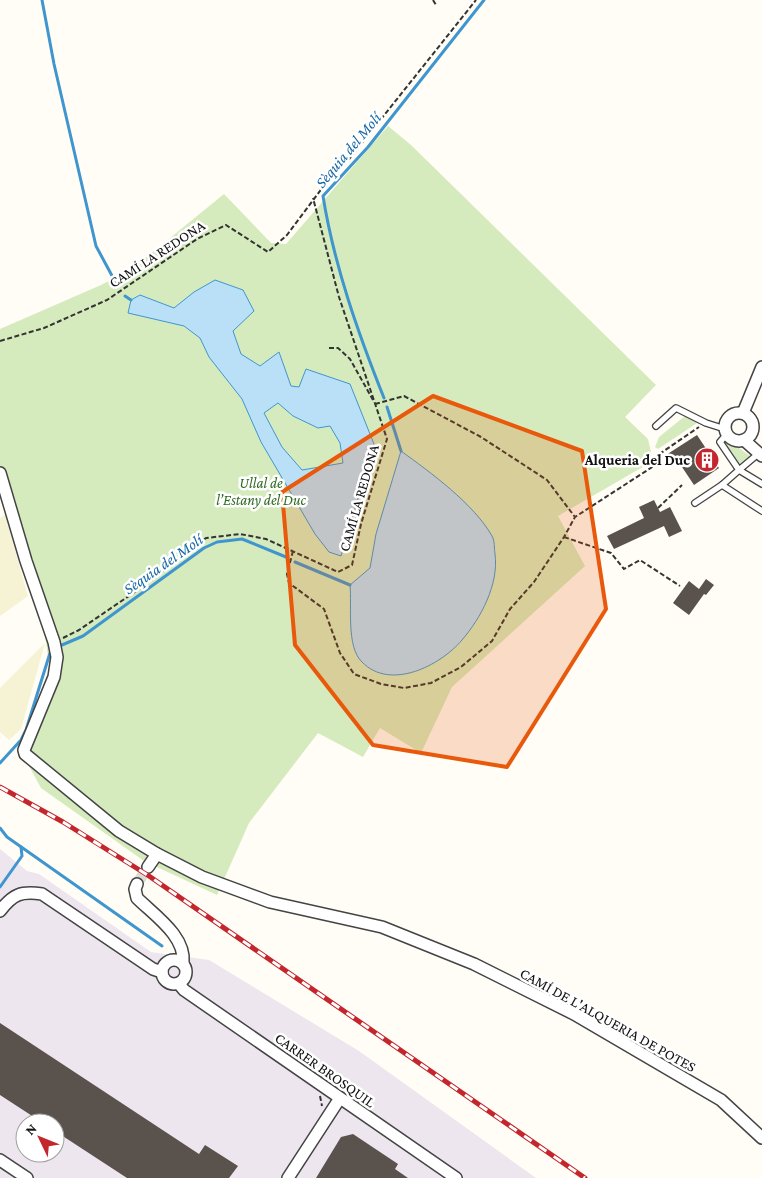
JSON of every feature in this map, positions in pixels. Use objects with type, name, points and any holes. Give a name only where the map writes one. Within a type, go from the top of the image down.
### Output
[{"type":"street","points":[[743,413],[762,367]]},
{"type":"street","points":[[743,413],[750,418],[753,426],[751,434],[744,440],[735,440],[726,432],[730,417],[743,413]]},
{"type":"street","points":[[744,440],[760,455]]},
{"type":"street","name":"CAMÍ DE L'ALQUERIA DE POTES","points":[[0,473],[26,562],[54,642],[57,658],[54,677],[26,744],[25,754],[119,831],[157,854],[202,877],[270,902],[382,927],[474,964],[574,1014],[721,1100],[762,1138]]},
{"type":"street","points":[[148,867],[157,854]]},
{"type":"street","points":[[0,911],[14,896],[28,892],[42,894],[153,969],[162,972],[167,983],[179,984],[186,975],[182,950],[175,936],[137,898],[135,889],[137,884]]},
{"type":"street","points":[[162,972],[168,962],[176,960],[183,963]]},
{"type":"street","name":"CARRER BROSQUIL","points":[[179,984],[184,990],[456,1178]]},
{"type":"street","points":[[288,1178],[340,1098]]},
{"type":"street","points":[[0,1160],[27,1178]]},
{"type":"lane","points":[[656,426],[676,408],[726,432],[720,442],[739,470],[762,484]]},
{"type":"lane","points":[[695,503],[722,485],[760,455]]},
{"type":"lane","points":[[722,485],[762,512]]},
{"type":"path","points":[[433,0],[436,5]]},
{"type":"path","name":"CAMÍ LA REDONA","points":[[0,341],[44,328],[107,300],[197,238],[226,225],[268,252],[287,235],[313,198],[387,115],[476,0]]},
{"type":"path","name":"CAMÍ LA REDONA","points":[[54,642],[79,630],[110,609],[206,538],[240,534],[266,539],[338,572],[352,565],[387,439],[339,297],[313,198]]},
{"type":"path","points":[[330,348],[338,348],[350,360],[376,405],[404,396],[481,437],[547,480],[574,517]]},
{"type":"path","points":[[293,551],[287,574],[289,583],[324,609],[340,653],[354,674],[381,684],[404,688],[431,683],[461,667],[492,641],[510,609],[534,582],[564,537],[574,517],[660,462],[658,455],[706,423]]},
{"type":"path","points":[[658,508],[682,485]]},
{"type":"path","points":[[564,537],[611,553],[624,569],[640,560],[680,586]]},
{"type":"highlighted area","points":[[433,396],[582,451],[606,609],[507,767],[373,745],[295,645],[282,492]]},
{"type":"shaded area","points":[[5,515],[28,596],[0,616],[0,518]]},
{"type":"shaded area","points":[[45,643],[21,729],[9,740],[0,732],[0,688]]},
{"type":"shaded area","points":[[0,849],[27,871],[39,874],[151,952],[209,960],[359,1051],[536,1178],[0,1178]]},
{"type":"green space","name":"Ullal de l’Estany del Duc","points":[[388,126],[411,145],[656,385],[625,417],[648,439],[653,461],[558,516],[585,566],[452,687],[421,753],[380,728],[363,757],[318,733],[249,823],[217,895],[144,861],[41,788],[22,753],[51,678],[44,628],[0,486],[0,329],[101,285],[132,269],[224,194],[271,243],[286,244]]},
{"type":"green space","points":[[685,416],[697,423],[658,449],[655,447],[659,437]]},
{"type":"green space","points":[[725,440],[728,440],[750,456],[740,464],[728,449]]},
{"type":"water","points":[[215,280],[243,290],[254,311],[233,331],[241,354],[260,366],[279,352],[291,386],[299,387],[306,369],[350,384],[374,444],[341,556],[329,552],[315,534],[261,442],[242,399],[209,357],[200,338],[184,326],[128,313],[131,300],[140,295],[174,308],[194,292]],"holes":[[[278,403],[293,416],[318,428],[330,426],[340,443],[343,463],[302,470],[282,447],[264,413]]]},
{"type":"water","points":[[401,451],[451,489],[484,524],[494,540],[496,565],[487,600],[476,622],[462,640],[453,650],[428,666],[400,675],[386,674],[373,670],[362,662],[357,655],[352,637],[350,585],[370,568],[376,534]]},
{"type":"building","name":"Alqueria del Duc","points":[[697,435],[719,468],[694,485],[676,458],[671,462],[666,455]]},
{"type":"building","points":[[654,500],[660,512],[670,507],[682,531],[669,537],[664,526],[614,549],[607,536],[644,518],[639,507]]},
{"type":"building","points":[[706,579],[714,585],[706,595],[704,594],[689,615],[673,603],[689,581],[699,589]]},
{"type":"building","points":[[0,1023],[199,1154],[205,1145],[238,1166],[229,1178],[127,1178],[65,1138],[65,1113],[28,1113],[0,1095]]},
{"type":"building","points":[[353,1134],[398,1164],[395,1169],[408,1178],[316,1178],[341,1137]]},
{"type":"waterway","points":[[42,0],[54,64],[96,246],[117,285]]},
{"type":"waterway","name":"Sèquia del Molí","points":[[384,398],[365,349],[340,273],[323,196],[368,147],[484,0]]},
{"type":"waterway","points":[[125,296],[131,300]]},
{"type":"waterway","name":"Sèquia del Molí","points":[[387,407],[401,451]]},
{"type":"waterway","name":"Sèquia del Molí","points":[[62,645],[83,636],[204,548],[217,542],[242,539],[286,557]]},
{"type":"waterway","name":"Sèquia del Molí","points":[[295,562],[350,585]]},
{"type":"waterway","name":"Sèquia del Molí","points":[[0,763],[21,740],[26,730],[50,653]]},
{"type":"waterway","points":[[0,828],[7,837],[162,946]]},
{"type":"waterway","points":[[0,887],[22,856],[21,847]]},
{"type":"tunnel","points":[[137,884],[148,867]]},
{"type":"railway","points":[[0,787],[63,822],[149,876],[585,1178]]},
{"type":"place","name":"Alqueria del Duc","points":[[707,460]]}]
